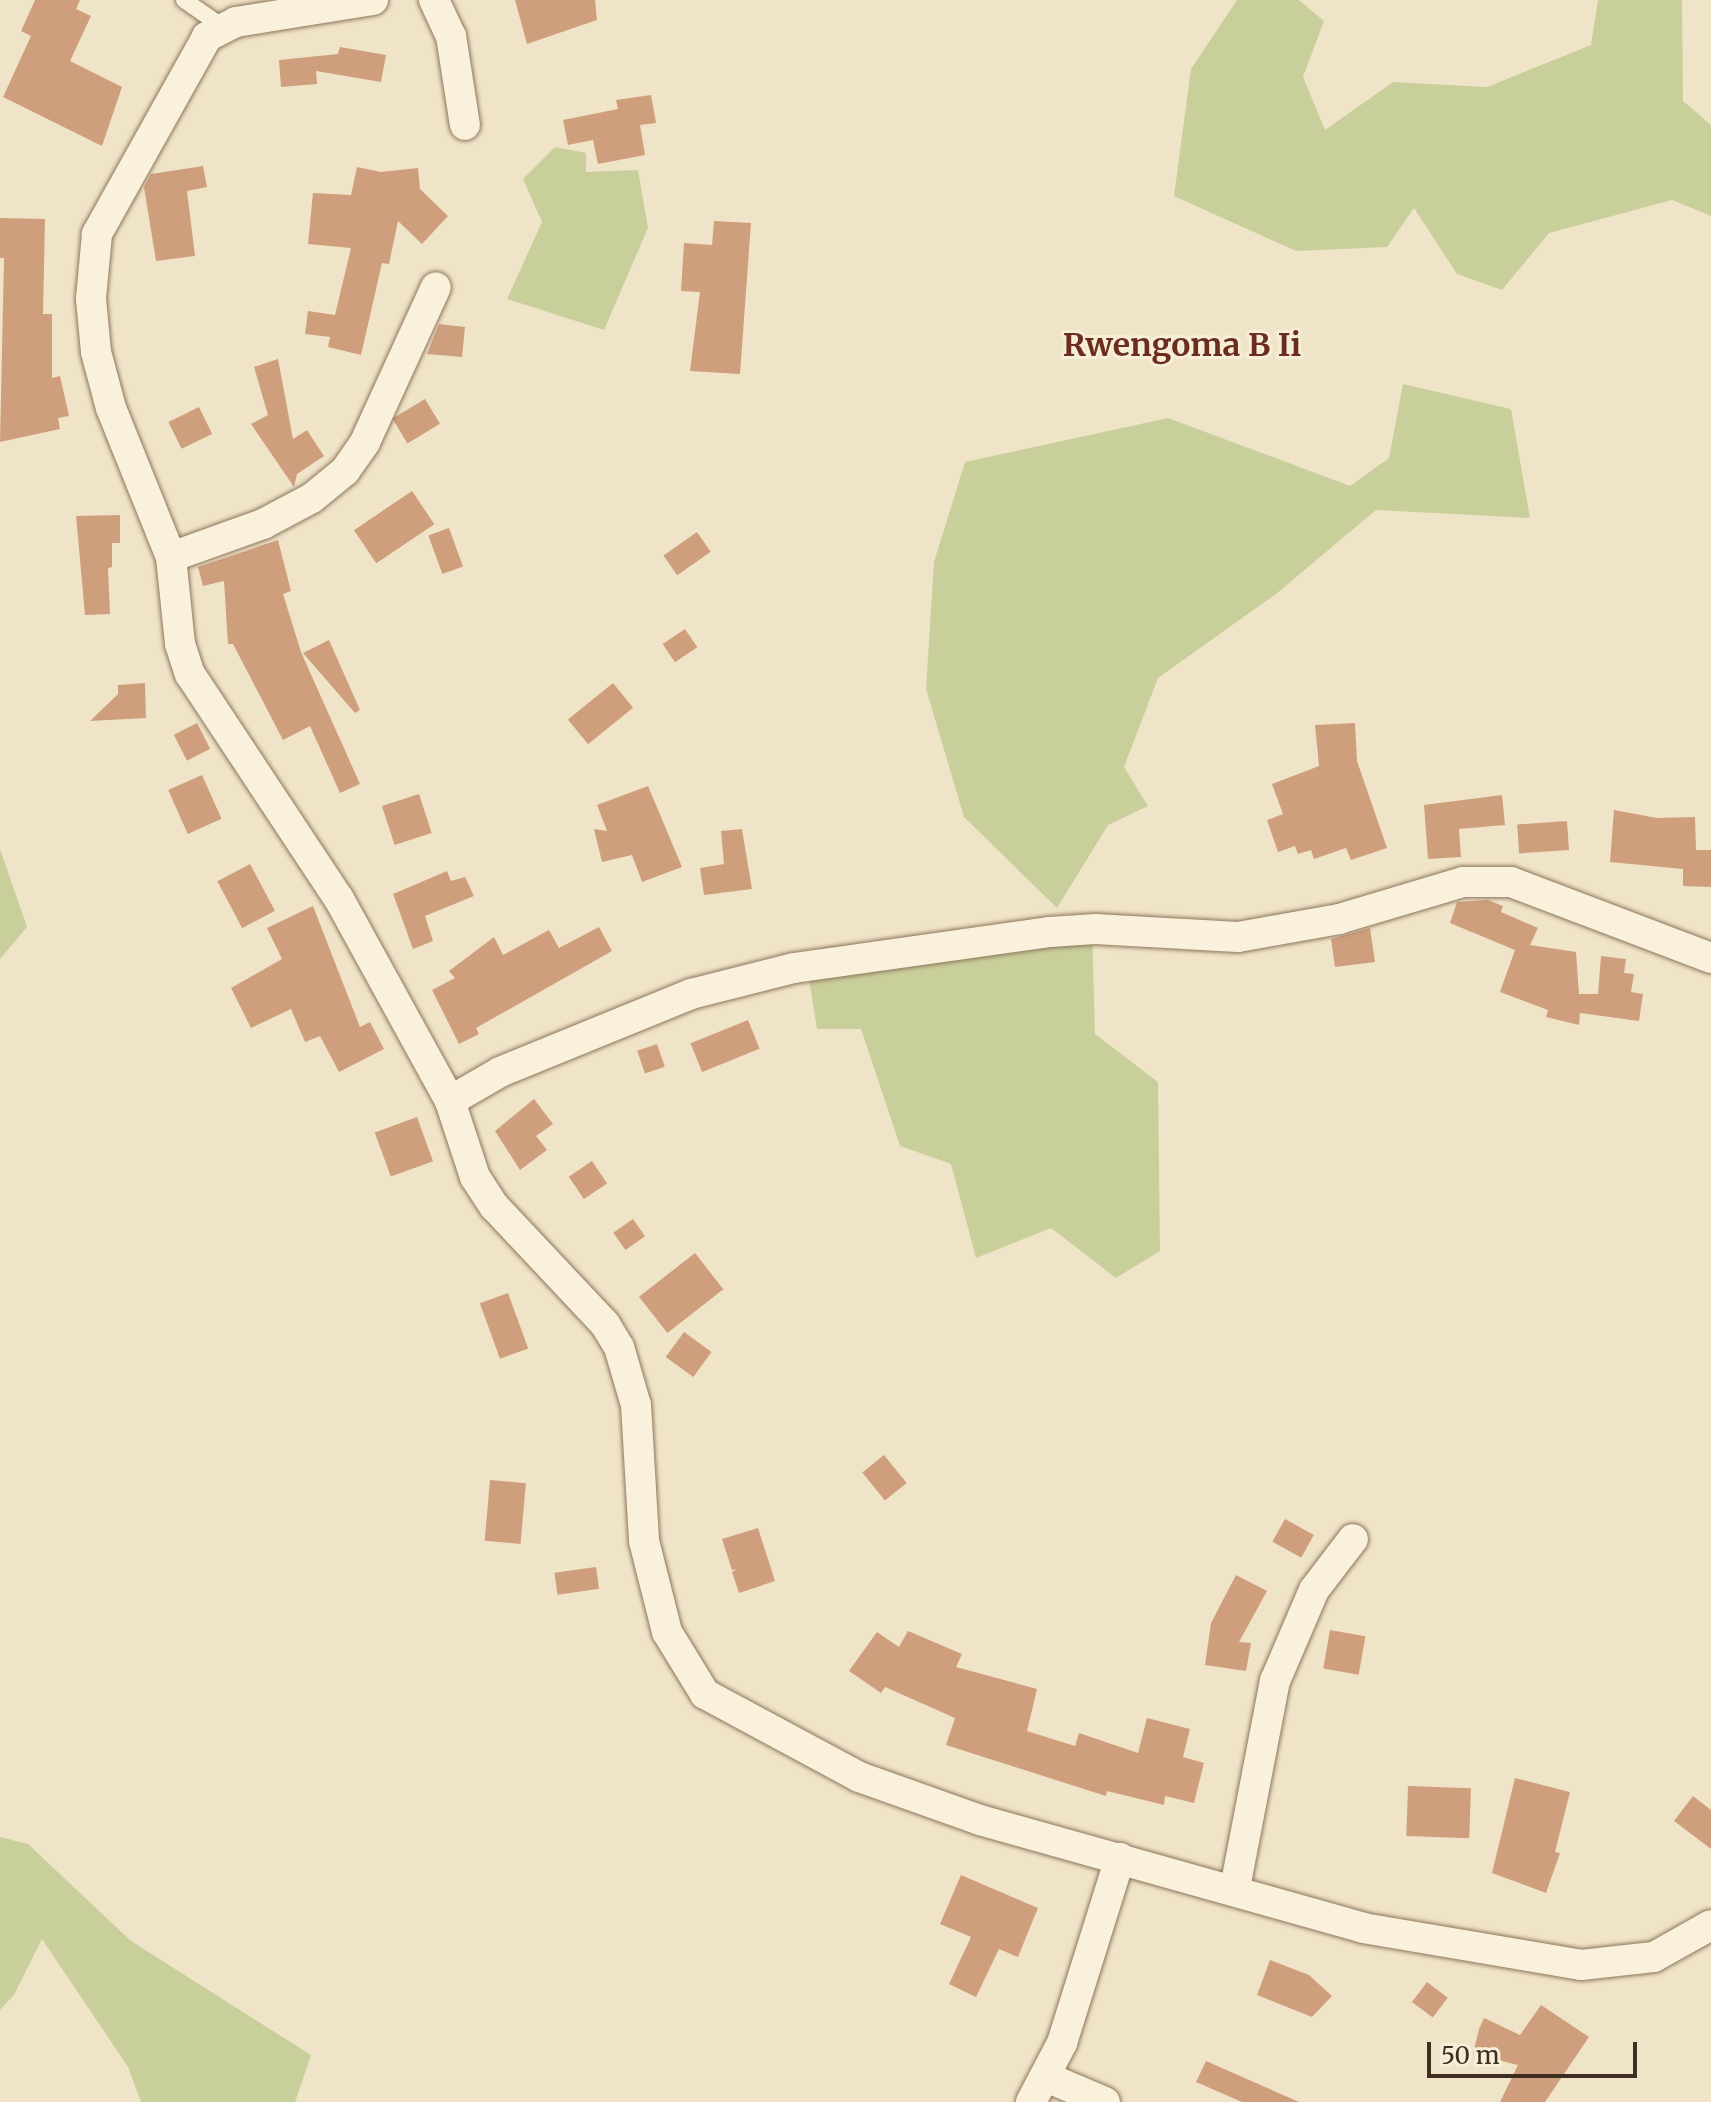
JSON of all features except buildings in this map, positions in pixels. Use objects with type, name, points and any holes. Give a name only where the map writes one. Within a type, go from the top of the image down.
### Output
[{"type":"street","points":[[373,0],[220,25],[194,53],[105,215],[93,250],[96,352],[111,408],[171,557],[180,644],[190,674],[339,899],[450,1101],[475,1177],[494,1206],[605,1324],[619,1347],[636,1405],[644,1541],[667,1632],[705,1694],[859,1777],[980,1820],[1235,1888],[1363,1928],[1581,1965],[1654,1957],[1711,1925]]},
{"type":"street","points":[[434,0],[451,36],[465,125]]},
{"type":"street","points":[[171,557],[263,524],[312,498],[345,471],[365,442],[436,287]]},
{"type":"street","points":[[450,1101],[500,1072],[691,994],[794,968],[1050,932],[1253,935],[1339,919],[1463,882],[1511,882],[1711,958]]},
{"type":"street","points":[[1235,1888],[1275,1681],[1314,1590],[1353,1539]]},
{"type":"street","points":[[1105,2102],[1038,2090],[1062,2043],[1120,1858]]},
{"type":"lane","points":[[184,0],[220,25]]},
{"type":"green space","points":[[1237,0],[1299,0],[1324,21],[1303,77],[1325,130],[1393,82],[1487,87],[1591,45],[1598,0],[1682,0],[1683,101],[1711,125],[1711,216],[1672,200],[1549,233],[1502,290],[1457,274],[1414,208],[1387,247],[1296,251],[1174,196],[1191,69]]},
{"type":"green space","points":[[555,147],[586,153],[586,172],[638,170],[648,228],[604,330],[507,299],[542,222],[523,179]]},
{"type":"green space","points":[[1403,384],[1511,409],[1530,518],[1376,510],[1276,594],[1158,678],[1124,767],[1148,806],[1108,825],[1057,908],[964,817],[926,689],[934,562],[965,462],[1168,418],[1350,486],[1389,458]]},
{"type":"green space","points":[[0,849],[27,927],[0,959]]},
{"type":"green space","points":[[1058,926],[1092,927],[1095,1034],[1158,1082],[1160,1251],[1116,1278],[1051,1228],[976,1258],[951,1164],[900,1146],[861,1029],[817,1029],[805,954],[825,947]]},
{"type":"green space","points":[[0,1837],[28,1844],[131,1941],[311,2055],[295,2102],[141,2102],[128,2067],[42,1939],[14,1995],[0,2010]]},
{"type":"district","name":"Rwengoma B Ii","points":[[1182,345]]}]
